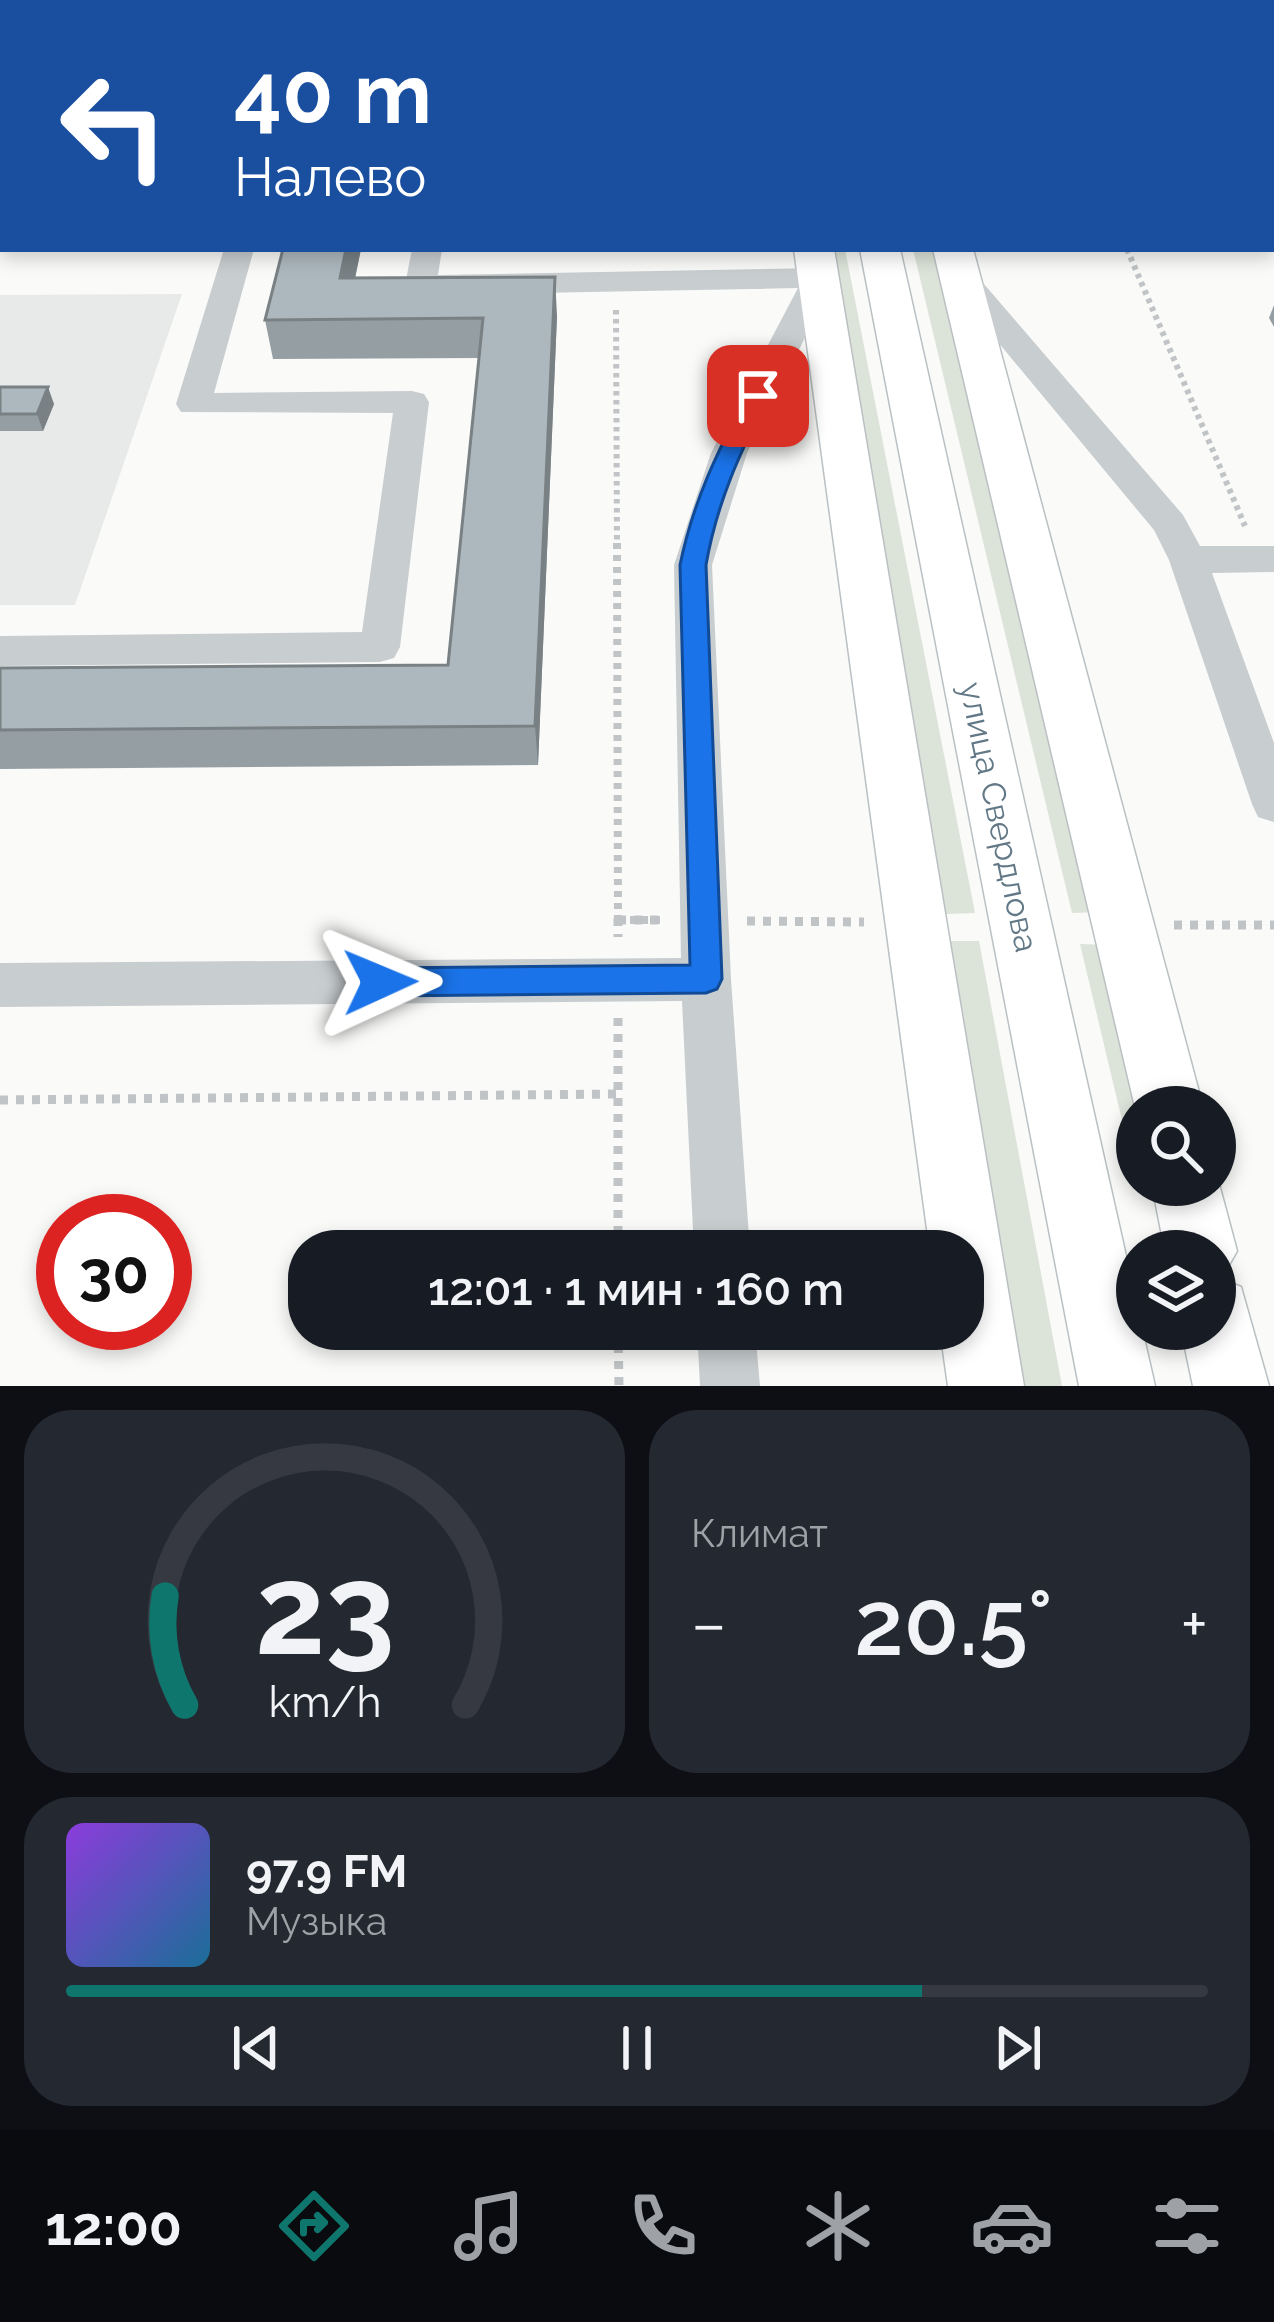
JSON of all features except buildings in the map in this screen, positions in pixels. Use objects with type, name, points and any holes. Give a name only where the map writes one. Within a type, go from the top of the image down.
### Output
[{"type":"main road","name":"улица Свердлова","points":[[881,252],[1117,1386]]},
{"type":"main road","points":[[957,262],[1164,1086]]},
{"type":"main road","points":[[816,264],[986,1386]]},
{"type":"main road","points":[[1223,1350],[1231,1386]]},
{"type":"street","points":[[0,651],[380,647],[412,402],[193,404],[238,252]]},
{"type":"street","points":[[426,252],[421,285],[616,282],[816,264]]},
{"type":"street","points":[[957,262],[1170,524],[1188,560],[1274,804]]},
{"type":"street","points":[[721,1230],[706,979],[693,565],[703,512],[717,475],[816,264]]},
{"type":"street","points":[[1188,560],[1266,559]]},
{"type":"street","points":[[0,985],[706,979]]},
{"type":"street","points":[[727,1350],[730,1386]]},
{"type":"path","points":[[1128,252],[1266,559]]},
{"type":"path","points":[[616,282],[618,1230]]},
{"type":"path","points":[[1174,925],[1274,926]]},
{"type":"path","points":[[0,1100],[618,1094]]},
{"type":"path","points":[[618,1350],[619,1386]]},
{"type":"shaded area","points":[[827,252],[846,252],[975,913],[946,914]]},
{"type":"shaded area","points":[[914,252],[933,252],[1101,912],[1072,913]]},
{"type":"shaded area","points":[[182,294],[75,605],[0,605],[0,295]]},
{"type":"shaded area","points":[[949,941],[979,941],[1062,1386],[1025,1386]]},
{"type":"shaded area","points":[[1080,944],[1110,945],[1134,1086],[1116,1086],[1116,1095]]},
{"type":"route","points":[[380,982],[706,979],[693,565],[703,512],[717,475],[758,396]]}]
